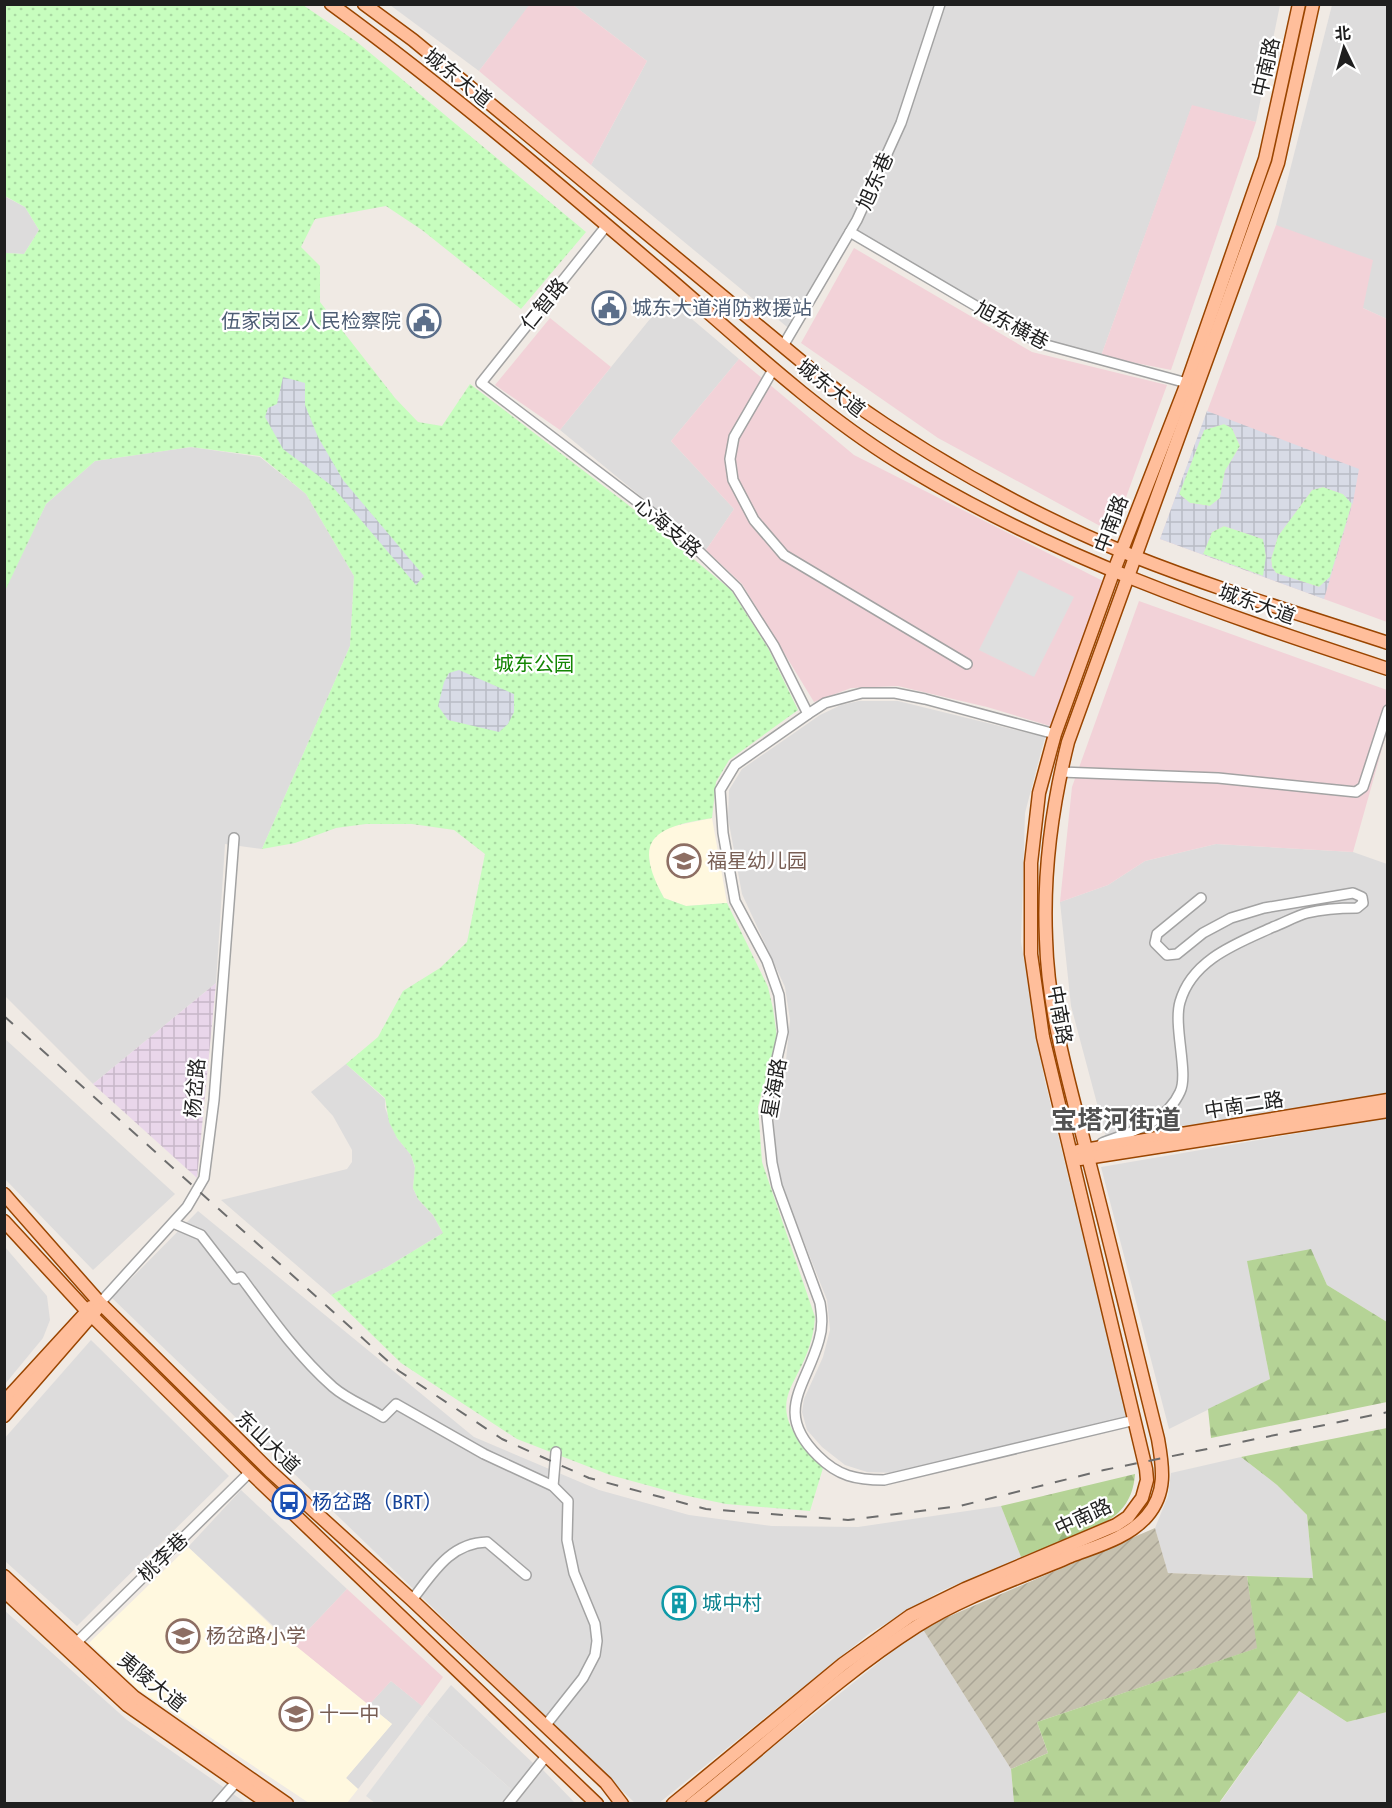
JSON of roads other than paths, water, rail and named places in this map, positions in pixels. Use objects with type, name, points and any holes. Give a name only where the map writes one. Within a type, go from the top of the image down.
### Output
[{"type":"main road","name":"城东大道","points":[[331,4],[400,55],[607,225],[816,403],[897,461],[989,515],[1113,573],[1388,669]]},
{"type":"main road","name":"城东大道","points":[[364,4],[413,40],[842,395],[949,465],[987,487],[1134,556],[1388,643]]},
{"type":"main road","name":"中南路","points":[[674,1803],[843,1664],[910,1616],[965,1589],[1095,1535],[1128,1517],[1142,1498],[1147,1480],[1135,1419],[1043,1037],[1033,981],[1030,927],[1031,863],[1039,793],[1054,734],[1113,573],[1188,383],[1265,159],[1299,4]]},
{"type":"main road","name":"中南路","points":[[692,1803],[851,1674],[918,1625],[970,1598],[1133,1530],[1157,1501],[1163,1485],[1163,1467],[1053,1005],[1046,939],[1047,863],[1068,742],[1278,163],[1313,4]]},
{"type":"main road","name":"中南二路","points":[[1087,1154],[1388,1100]]},
{"type":"main road","name":"中南二路","points":[[1072,1156],[1388,1111]]},
{"type":"main road","name":"东山大道","points":[[4,1194],[100,1303],[270,1471],[412,1600],[606,1784],[622,1803]]},
{"type":"main road","name":"东山大道","points":[[4,1221],[89,1313],[250,1472],[597,1803]]},
{"type":"main road","name":"杨岔路","points":[[4,1402],[100,1303]]},
{"type":"main road","name":"杨岔路","points":[[4,1416],[89,1313]]},
{"type":"main road","name":"夷陵大道","points":[[4,1576],[134,1697],[287,1803]]},
{"type":"main road","name":"夷陵大道","points":[[4,1591],[127,1705],[269,1803]]},
{"type":"street","name":"旭东巷","points":[[783,346],[850,232],[901,123],[940,4]]},
{"type":"street","name":"仁智路","points":[[481,383],[607,225]]},
{"type":"street","name":"旭东横巷","points":[[850,232],[1039,343],[1188,383]]},
{"type":"street","points":[[774,368],[734,437],[730,459],[733,480],[754,520],[784,555],[967,664]]},
{"type":"street","name":"心海支路","points":[[481,383],[684,537],[737,588],[774,646],[808,714]]},
{"type":"street","name":"星海路","points":[[1054,734],[986,714],[895,693],[862,693],[843,696],[808,714],[735,765],[720,790],[723,833],[735,901],[767,962],[779,995],[783,1032],[766,1107],[772,1163],[777,1186],[820,1303],[822,1322],[819,1339],[794,1400],[794,1417],[803,1438],[833,1470],[856,1479],[884,1480],[1135,1419]]},
{"type":"street","points":[[1061,772],[1218,778],[1356,792],[1364,787],[1388,710]]},
{"type":"street","name":"杨岔路","points":[[100,1303],[188,1207],[204,1178],[214,1100],[234,838]]},
{"type":"street","points":[[1087,1154],[1147,1126],[1171,1107],[1182,1090],[1178,1035],[1180,1002],[1188,983],[1203,965],[1227,948],[1305,913],[1357,908],[1363,903],[1362,897],[1353,893],[1264,908],[1231,918],[1203,933],[1177,954],[1167,955],[1161,951],[1155,943],[1157,934],[1201,898]]},
{"type":"street","points":[[173,1223],[201,1235],[235,1279],[241,1277],[278,1327],[333,1387],[354,1402],[360,1402],[383,1417],[396,1404],[484,1454],[554,1486],[568,1501],[567,1540],[574,1573],[595,1623],[597,1641],[595,1656],[583,1678],[545,1726]]},
{"type":"street","points":[[554,1486],[556,1452]]},
{"type":"street","name":"桃李巷","points":[[76,1643],[250,1472]]},
{"type":"street","points":[[412,1600],[450,1553],[476,1542],[487,1542],[526,1575]]},
{"type":"street","points":[[507,1803],[547,1755]]},
{"type":"street","points":[[216,1803],[237,1781]]},
{"type":"railway","points":[[4,1016],[399,1371],[502,1439],[589,1478],[706,1509],[848,1520],[960,1506],[1104,1470],[1388,1412]]},
{"type":"place","name":"城东大道消防救援站","points":[[609,308]]},
{"type":"place","name":"伍家岗区人民检察院","points":[[424,321]]},
{"type":"place","name":"福星幼儿园","points":[[684,861]]},
{"type":"place","name":"杨岔路（BRT）","points":[[289,1502]]},
{"type":"place","name":"城中村","points":[[679,1603]]},
{"type":"place","name":"杨岔路小学","points":[[183,1636]]},
{"type":"place","name":"十一中","points":[[296,1714]]},
{"type":"district","name":"宝塔河街道","points":[[1116,1120]]},
{"type":"park label","name":"城东公园","points":[[534,664]]}]
